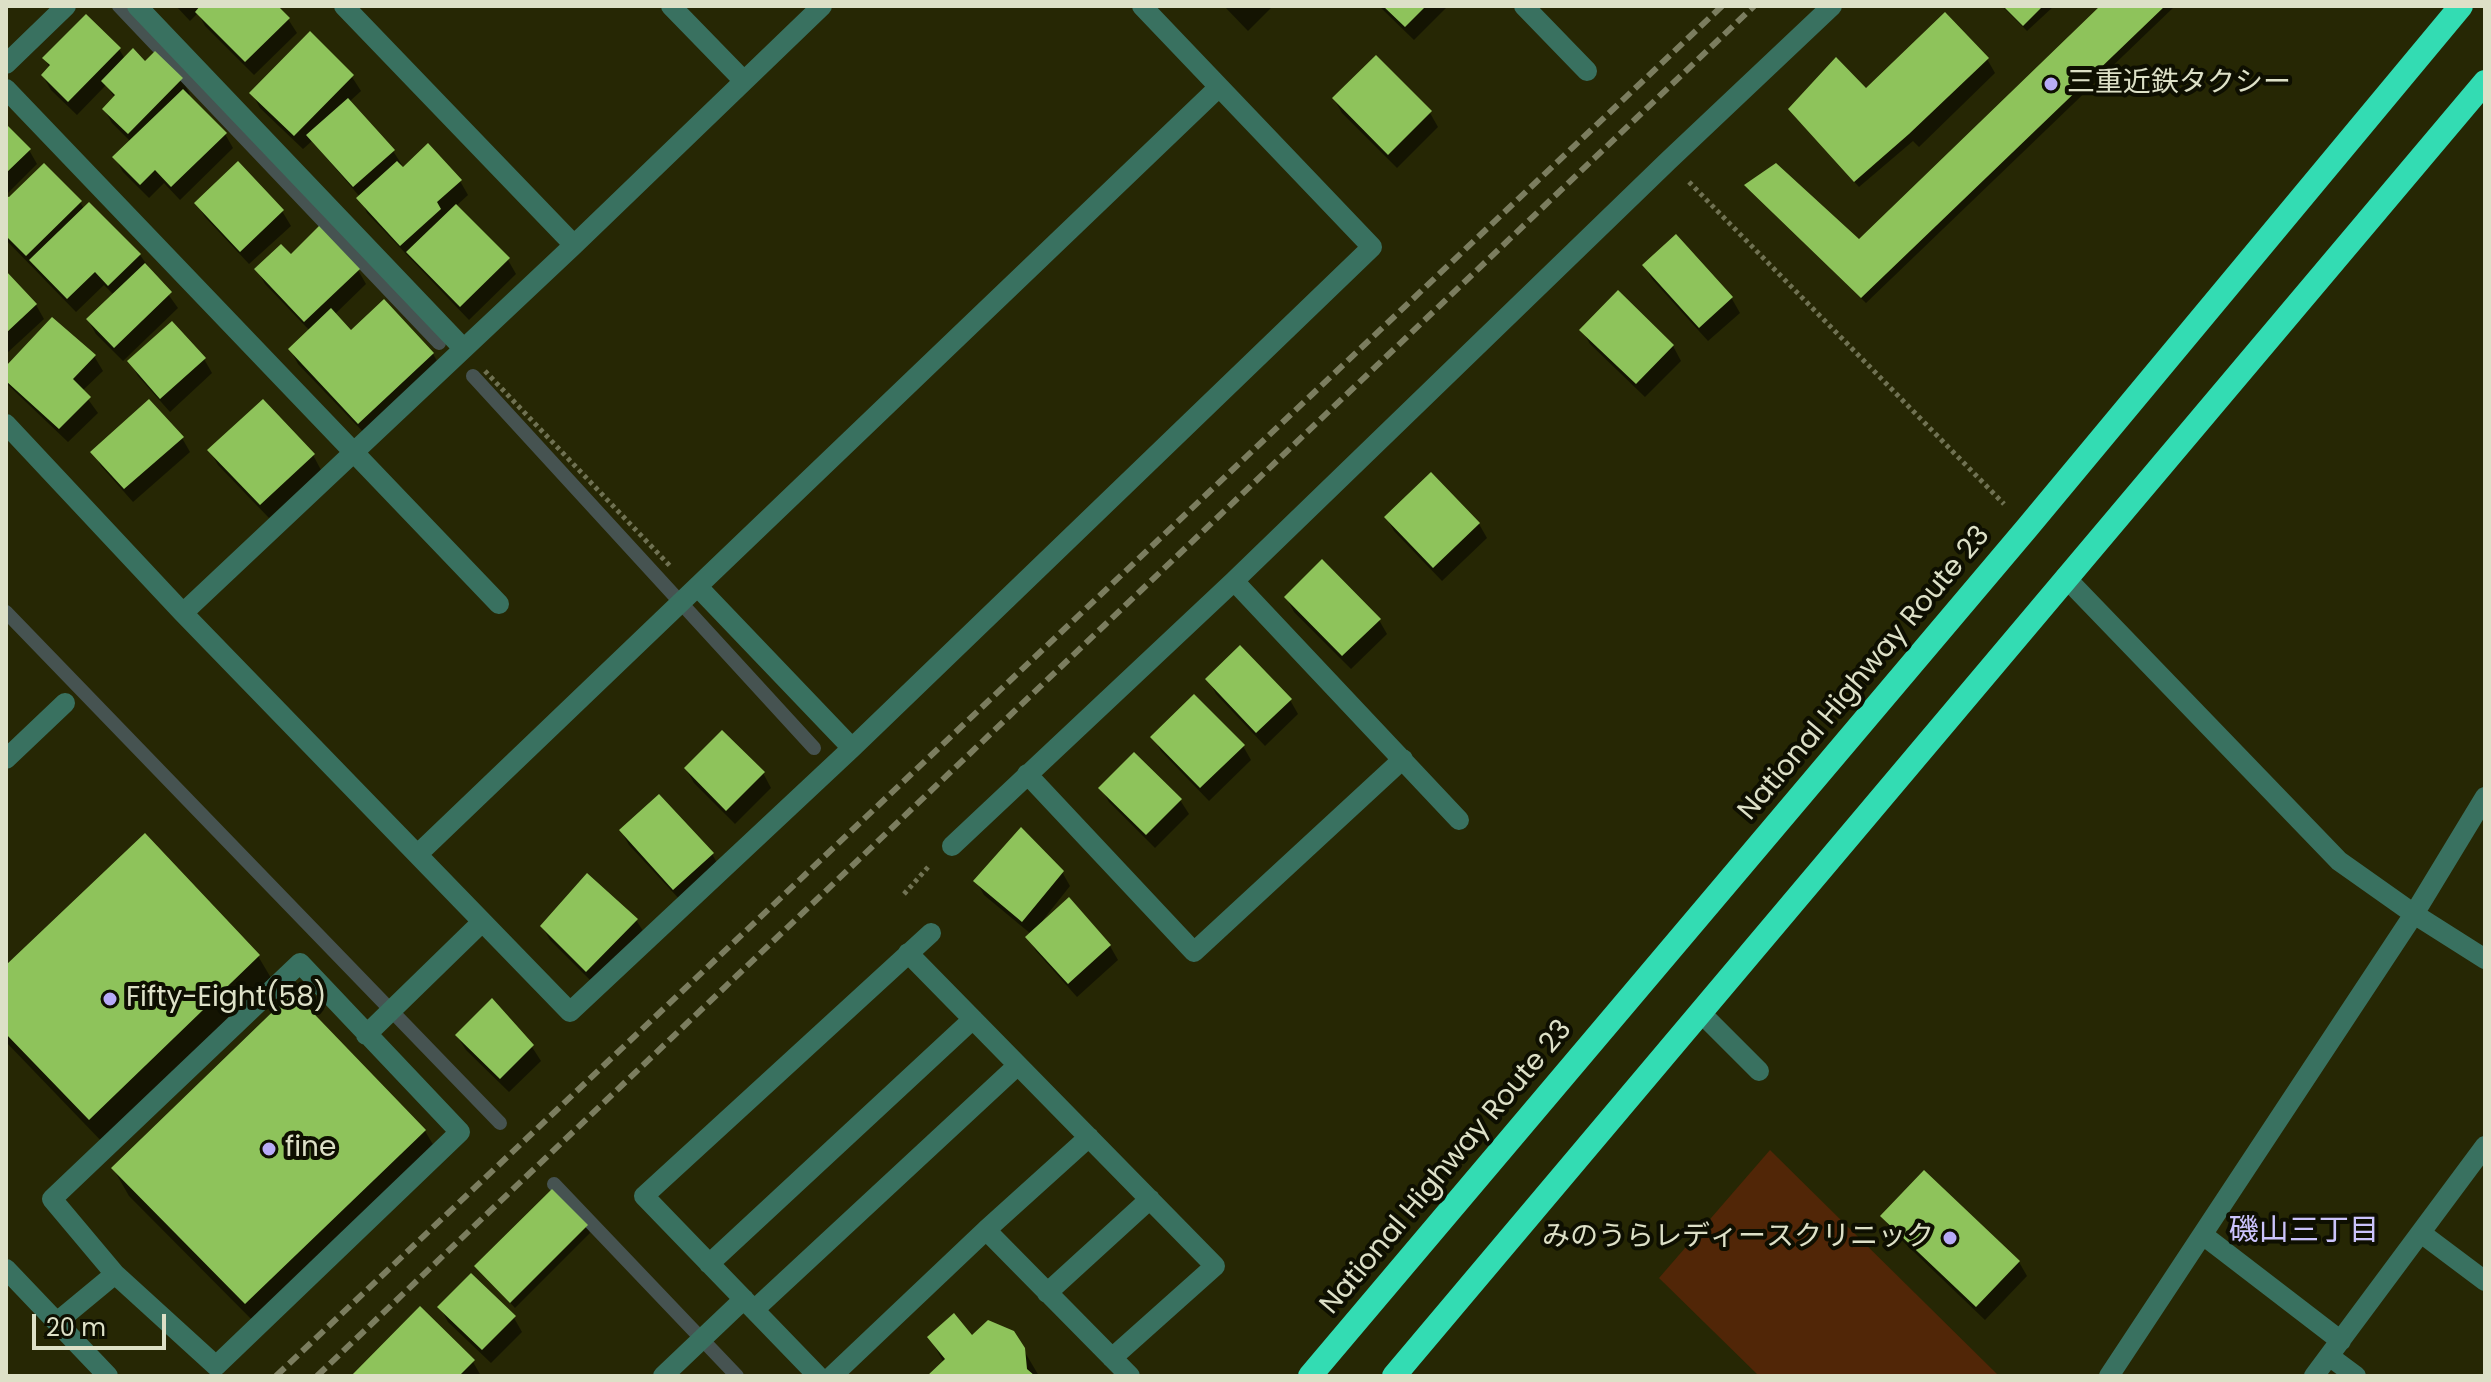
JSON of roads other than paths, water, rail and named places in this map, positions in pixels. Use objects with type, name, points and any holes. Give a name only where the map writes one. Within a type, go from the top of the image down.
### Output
[{"type":"highway","name":"National Highway Route 23","points":[[1310,1376],[2027,528],[2461,6]]},
{"type":"highway","points":[[1394,1376],[2485,82]]},
{"type":"street","points":[[6,64],[66,6]]},
{"type":"street","points":[[137,6],[463,348]]},
{"type":"street","points":[[344,6],[574,245]]},
{"type":"street","points":[[671,6],[743,80]]},
{"type":"street","points":[[183,613],[574,245],[822,6]]},
{"type":"street","points":[[8,430],[570,1012],[852,748],[1372,247],[1142,6]]},
{"type":"street","points":[[1524,6],[1587,71]]},
{"type":"street","points":[[952,846],[1234,581],[1832,6]]},
{"type":"street","points":[[418,854],[1219,87]]},
{"type":"street","points":[[6,89],[499,604]]},
{"type":"street","points":[[2065,577],[2339,861],[2485,959]]},
{"type":"street","points":[[1234,581],[1459,820]]},
{"type":"street","points":[[693,591],[852,748]]},
{"type":"street","points":[[6,759],[65,703]]},
{"type":"street","points":[[1027,774],[1194,952],[1403,759]]},
{"type":"street","points":[[2109,1376],[2414,914],[2485,797]]},
{"type":"street","points":[[373,1028],[482,922]]},
{"type":"street","points":[[818,1376],[644,1196],[931,933]]},
{"type":"street","points":[[908,953],[1215,1266],[1112,1358]]},
{"type":"street","points":[[300,963],[373,1028],[460,1132],[216,1366],[115,1274],[52,1199],[300,963]]},
{"type":"street","points":[[1701,1013],[1759,1071]]},
{"type":"street","points":[[709,1264],[973,1019]]},
{"type":"street","points":[[663,1376],[718,1325],[749,1305],[1018,1065]]},
{"type":"street","points":[[832,1376],[1089,1137]]},
{"type":"street","points":[[2314,1376],[2485,1146]]},
{"type":"street","points":[[1047,1293],[1150,1199]]},
{"type":"street","points":[[986,1230],[1130,1376]]},
{"type":"street","points":[[2421,1233],[2485,1281]]},
{"type":"street","points":[[2203,1235],[2335,1348],[2356,1376]]},
{"type":"street","points":[[6,1269],[108,1376]]},
{"type":"street","points":[[57,1322],[115,1274]]},
{"type":"waterway","points":[[119,6],[439,343]]},
{"type":"waterway","points":[[473,376],[814,748]]},
{"type":"waterway","points":[[6,612],[500,1123]]},
{"type":"waterway","points":[[554,1184],[737,1376]]},
{"type":"railway","points":[[276,1376],[1722,6]]},
{"type":"railway","points":[[317,1376],[1754,6]]},
{"type":"place","name":"三重近鉄タクシー","points":[[2051,84]]},
{"type":"place","name":"Fifty-Eight(58)","points":[[110,999]]},
{"type":"place","name":"fine","points":[[269,1149]]},
{"type":"place","name":"みのうらレディースクリニック","points":[[1950,1238]]},
{"type":"district","name":"磯山三丁目","points":[[2304,1232]]}]
